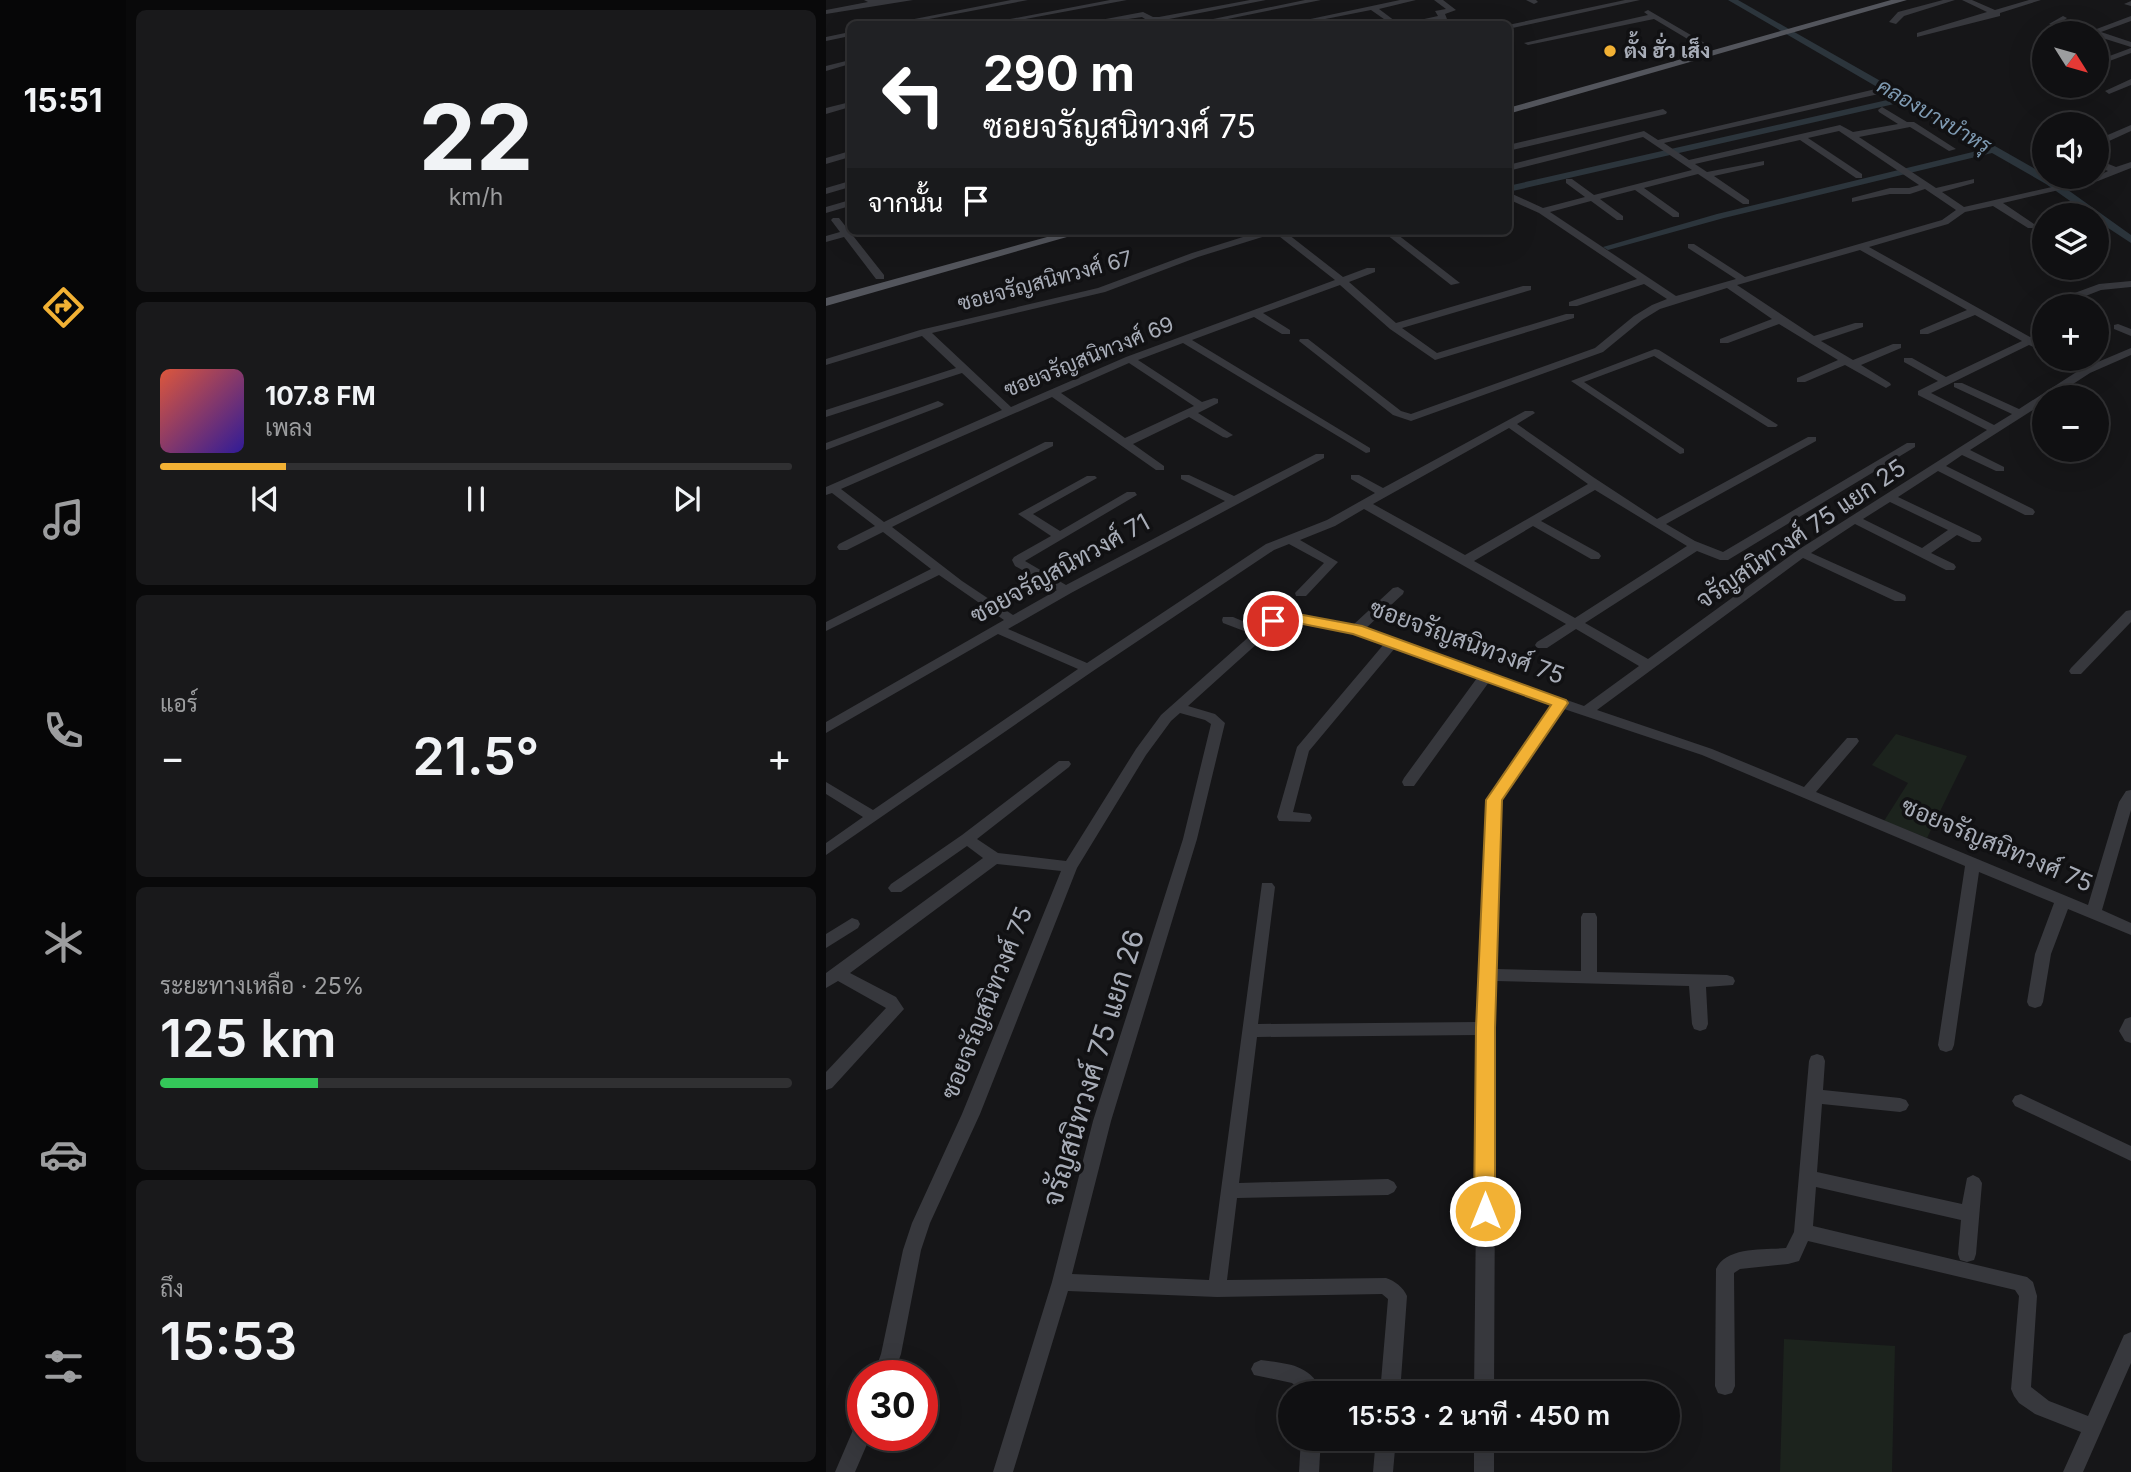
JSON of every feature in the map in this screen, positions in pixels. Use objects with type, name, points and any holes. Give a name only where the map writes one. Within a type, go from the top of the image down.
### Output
[{"type":"main road","points":[[1512,99],[1864,0]]},
{"type":"main road","points":[[1512,110],[1902,0]]},
{"type":"main road","points":[[826,291],[1028,235]]},
{"type":"main road","points":[[826,302],[1068,235]]},
{"type":"street","points":[[866,0],[877,3]]},
{"type":"street","points":[[826,12],[909,0]]},
{"type":"street","points":[[910,21],[1024,0]]},
{"type":"street","points":[[1019,21],[1123,0]]},
{"type":"street","points":[[1102,21],[1140,15],[1154,19],[1262,0]]},
{"type":"street","points":[[1208,21],[1317,0]]},
{"type":"street","points":[[1315,21],[1412,0]]},
{"type":"street","points":[[1427,21],[1444,17],[1438,13],[1452,10],[1438,0]]},
{"type":"street","points":[[1512,26],[1632,0],[1704,45]]},
{"type":"street","points":[[1893,22],[1901,14],[1951,0]]},
{"type":"street","points":[[1966,0],[1997,14]]},
{"type":"street","points":[[1920,35],[2037,0]]},
{"type":"street","points":[[992,6],[1007,21]]},
{"type":"street","points":[[1373,8],[1391,21]]},
{"type":"street","points":[[1175,15],[1183,21]]},
{"type":"street","points":[[1528,43],[1656,16]]},
{"type":"street","points":[[2058,21],[2063,18]]},
{"type":"street","points":[[2109,26],[2131,18]]},
{"type":"street","points":[[826,39],[847,35]]},
{"type":"street","points":[[2109,39],[2131,47]]},
{"type":"street","points":[[2109,58],[2131,47]]},
{"type":"street","points":[[826,69],[847,63]]},
{"type":"street","points":[[841,65],[847,70]]},
{"type":"street","points":[[2109,92],[2131,82]]},
{"type":"street","points":[[1659,142],[1880,91]]},
{"type":"street","points":[[826,111],[847,106]]},
{"type":"street","points":[[1882,110],[1952,149]]},
{"type":"street","points":[[1512,147],[1663,112]]},
{"type":"street","points":[[1853,135],[1904,124]]},
{"type":"street","points":[[1689,163],[1840,128],[1962,210]]},
{"type":"street","points":[[2109,138],[2131,128]]},
{"type":"street","points":[[1512,166],[1644,134],[1746,202]]},
{"type":"street","points":[[1801,137],[1859,176]]},
{"type":"street","points":[[826,161],[847,155]]},
{"type":"street","points":[[1542,211],[1636,187],[1761,163]]},
{"type":"street","points":[[1304,341],[1396,413],[1411,418],[1599,350],[1638,318],[1675,300],[1945,222],[1962,210],[2050,187],[2095,179],[2131,165]]},
{"type":"street","points":[[2109,168],[2117,171]]},
{"type":"street","points":[[1569,181],[1620,218]]},
{"type":"street","points":[[1855,200],[1891,191],[1929,189],[1971,181]]},
{"type":"street","points":[[826,191],[847,185]]},
{"type":"street","points":[[1636,187],[1676,215]]},
{"type":"street","points":[[1512,197],[1542,211],[1675,300]]},
{"type":"street","points":[[1994,202],[2031,226]]},
{"type":"street","points":[[827,208],[847,204]]},
{"type":"street","points":[[826,239],[846,233],[836,220]]},
{"type":"street","points":[[848,235],[880,276]]},
{"type":"street","name":"ซอยจรัญสนิทวงศ์ 67","points":[[826,362],[924,332],[1101,290],[1195,255],[1259,235]]},
{"type":"street","points":[[1283,235],[1341,280],[1394,327],[1435,356],[1571,310],[1645,280]]},
{"type":"street","points":[[1392,235],[1455,283]]},
{"type":"street","points":[[1691,246],[1742,279]]},
{"type":"street","points":[[1860,246],[2032,342]]},
{"type":"street","name":"ซอยจรัญสนิทวงศ์ 69","points":[[830,490],[1130,359],[1371,270]]},
{"type":"street","points":[[1728,284],[1780,320],[1886,385]]},
{"type":"street","points":[[2081,294],[2099,287],[2131,284]]},
{"type":"street","points":[[1394,327],[1527,288]]},
{"type":"street","points":[[1924,332],[1975,311]]},
{"type":"street","points":[[1254,312],[1286,332]]},
{"type":"street","points":[[1724,341],[1780,320]]},
{"type":"street","points":[[1812,340],[1859,325]]},
{"type":"street","points":[[2118,327],[2131,333]]},
{"type":"street","points":[[924,332],[1009,411]]},
{"type":"street","points":[[1994,429],[1923,395],[1923,392],[2032,338]]},
{"type":"street","points":[[1183,339],[1366,450]]},
{"type":"street","points":[[1801,380],[1897,346]]},
{"type":"street","points":[[1599,350],[1618,365]]},
{"type":"street","name":"จรัญสนิทวงศ์ 75 แยก 25","points":[[2109,361],[2131,351]]},
{"type":"street","points":[[1680,450],[1576,382],[1655,352],[1772,425]]},
{"type":"street","points":[[1130,359],[1202,407]]},
{"type":"street","points":[[2114,359],[2131,368]]},
{"type":"street","points":[[1908,360],[1945,381]]},
{"type":"street","points":[[826,414],[964,369]]},
{"type":"street","name":"จรัญสนิทวงศ์ 75 แยก 25","points":[[1586,711],[1802,553],[2086,371]]},
{"type":"street","points":[[1958,385],[2019,413]]},
{"type":"street","points":[[1053,393],[1160,468]]},
{"type":"street","points":[[1125,443],[1214,401]]},
{"type":"street","points":[[826,447],[938,404]]},
{"type":"street","points":[[1190,413],[1227,435]]},
{"type":"street","points":[[826,850],[1088,668],[1260,554],[1365,504],[1529,413]]},
{"type":"street","points":[[1509,423],[1595,485],[1657,524],[1696,546],[1726,557],[1911,445]]},
{"type":"street","points":[[1657,524],[1812,439]]},
{"type":"street","points":[[843,547],[1049,444]]},
{"type":"street","points":[[1962,451],[2000,469]]},
{"type":"street","name":"ซอยจรัญสนิทวงศ์ 71","points":[[826,728],[1066,590],[1232,500],[1320,456]]},
{"type":"street","points":[[1940,467],[2029,512]]},
{"type":"street","points":[[1185,477],[1232,500]]},
{"type":"street","points":[[1355,477],[1384,493]]},
{"type":"street","points":[[1059,535],[1024,514],[1091,478]]},
{"type":"street","points":[[1464,561],[1595,485]]},
{"type":"street","points":[[830,490],[886,527],[1012,620]]},
{"type":"street","points":[[1066,590],[1017,562],[1131,495]]},
{"type":"street","points":[[1889,497],[1976,540]]},
{"type":"street","points":[[1365,504],[1648,665]]},
{"type":"street","points":[[1854,519],[1950,567]]},
{"type":"street","points":[[1534,522],[1595,556]]},
{"type":"street","points":[[1923,553],[1956,530]]},
{"type":"street","points":[[1291,540],[1332,562],[1301,593]]},
{"type":"street","points":[[1542,645],[1696,546]]},
{"type":"street","points":[[1802,553],[1900,598]]},
{"type":"street","points":[[826,627],[941,569]]},
{"type":"street","points":[[1356,630],[1398,591]]},
{"type":"street","points":[[2076,671],[2131,614]]},
{"type":"street","name":"ซอยจรัญสนิทวงศ์ 75","points":[[889,1360],[912,1250],[921,1223],[971,1114],[1070,867],[1109,808],[1141,752],[1176,707],[1278,619],[1287,616],[1356,630],[1707,752],[2131,929]]},
{"type":"street","points":[[1228,620],[1260,633]]},
{"type":"street","points":[[997,629],[1088,668]]},
{"type":"street","points":[[1305,818],[1284,817],[1302,750],[1393,642]]},
{"type":"street","points":[[1409,782],[1486,676]]},
{"type":"street","points":[[1484,1381],[1486,1028],[1494,800],[1561,703]]},
{"type":"street","name":"จรัญสนิทวงศ์ 75 แยก 26","points":[[1003,1472],[1061,1282],[1102,1121],[1190,839],[1218,723],[1210,717],[1176,707]]},
{"type":"street","points":[[1807,793],[1853,741]]},
{"type":"street","points":[[897,888],[967,839],[1064,764]]},
{"type":"street","points":[[826,787],[874,817]]},
{"type":"street","points":[[2093,913],[2126,802],[2131,795]]},
{"type":"street","points":[[967,839],[994,858],[1070,867]]},
{"type":"street","points":[[832,978],[994,858]]},
{"type":"street","points":[[1946,1045],[1973,864]]},
{"type":"street","points":[[1217,1289],[1267,887]]},
{"type":"street","points":[[2035,1002],[2043,954],[2063,901]]},
{"type":"street","points":[[1589,916],[1589,976]]},
{"type":"street","points":[[826,942],[852,924]]},
{"type":"street","points":[[1489,975],[1727,981]]},
{"type":"street","points":[[826,1083],[896,1009],[890,1001],[832,978]]},
{"type":"street","points":[[1697,980],[1700,1024]]},
{"type":"street","points":[[2131,1024],[2127,1031],[2131,1036]]},
{"type":"street","points":[[1249,1031],[1486,1028]]},
{"type":"street","points":[[1725,1386],[1725,1269],[1737,1261],[1792,1255],[1803,1232],[1817,1061]]},
{"type":"street","points":[[1814,1096],[1900,1105]]},
{"type":"street","points":[[2021,1101],[2131,1154]]},
{"type":"street","points":[[1806,1177],[1970,1214]]},
{"type":"street","points":[[1967,1254],[1973,1182]]},
{"type":"street","points":[[1228,1192],[1388,1187]]},
{"type":"street","points":[[1803,1232],[2020,1283],[2026,1288],[2028,1296],[2021,1389],[2023,1394],[2036,1405],[2093,1427]]},
{"type":"street","points":[[1061,1282],[1217,1289],[1386,1286],[1398,1297],[1391,1381]]},
{"type":"street","points":[[2073,1472],[2131,1341]]},
{"type":"street","points":[[1261,1368],[1309,1381]]},
{"type":"street","points":[[845,1472],[854,1451]]},
{"type":"street","points":[[1309,1472],[1310,1451]]},
{"type":"street","points":[[1383,1472],[1385,1451]]},
{"type":"street","points":[[1484,1451],[1484,1472]]},
{"type":"shaded area","points":[[1896,734],[1967,756],[1927,838],[1884,821],[1908,783],[1872,765]]},
{"type":"shaded area","points":[[1784,1339],[1895,1346],[1892,1472],[1780,1472]]},
{"type":"waterway","name":"คลองบางบำหรุ","points":[[1732,0],[2050,182],[2131,240]]},
{"type":"waterway","points":[[1512,188],[1904,99]]},
{"type":"waterway","points":[[1608,247],[1721,216],[1992,150]]},
{"type":"place","name":"ตั้ง ฮั่ว เส็ง","points":[[1610,51]]},
{"type":"route","points":[[1273,621],[1287,616],[1356,630],[1561,703],[1494,800],[1486,1028],[1485,1211]]}]
